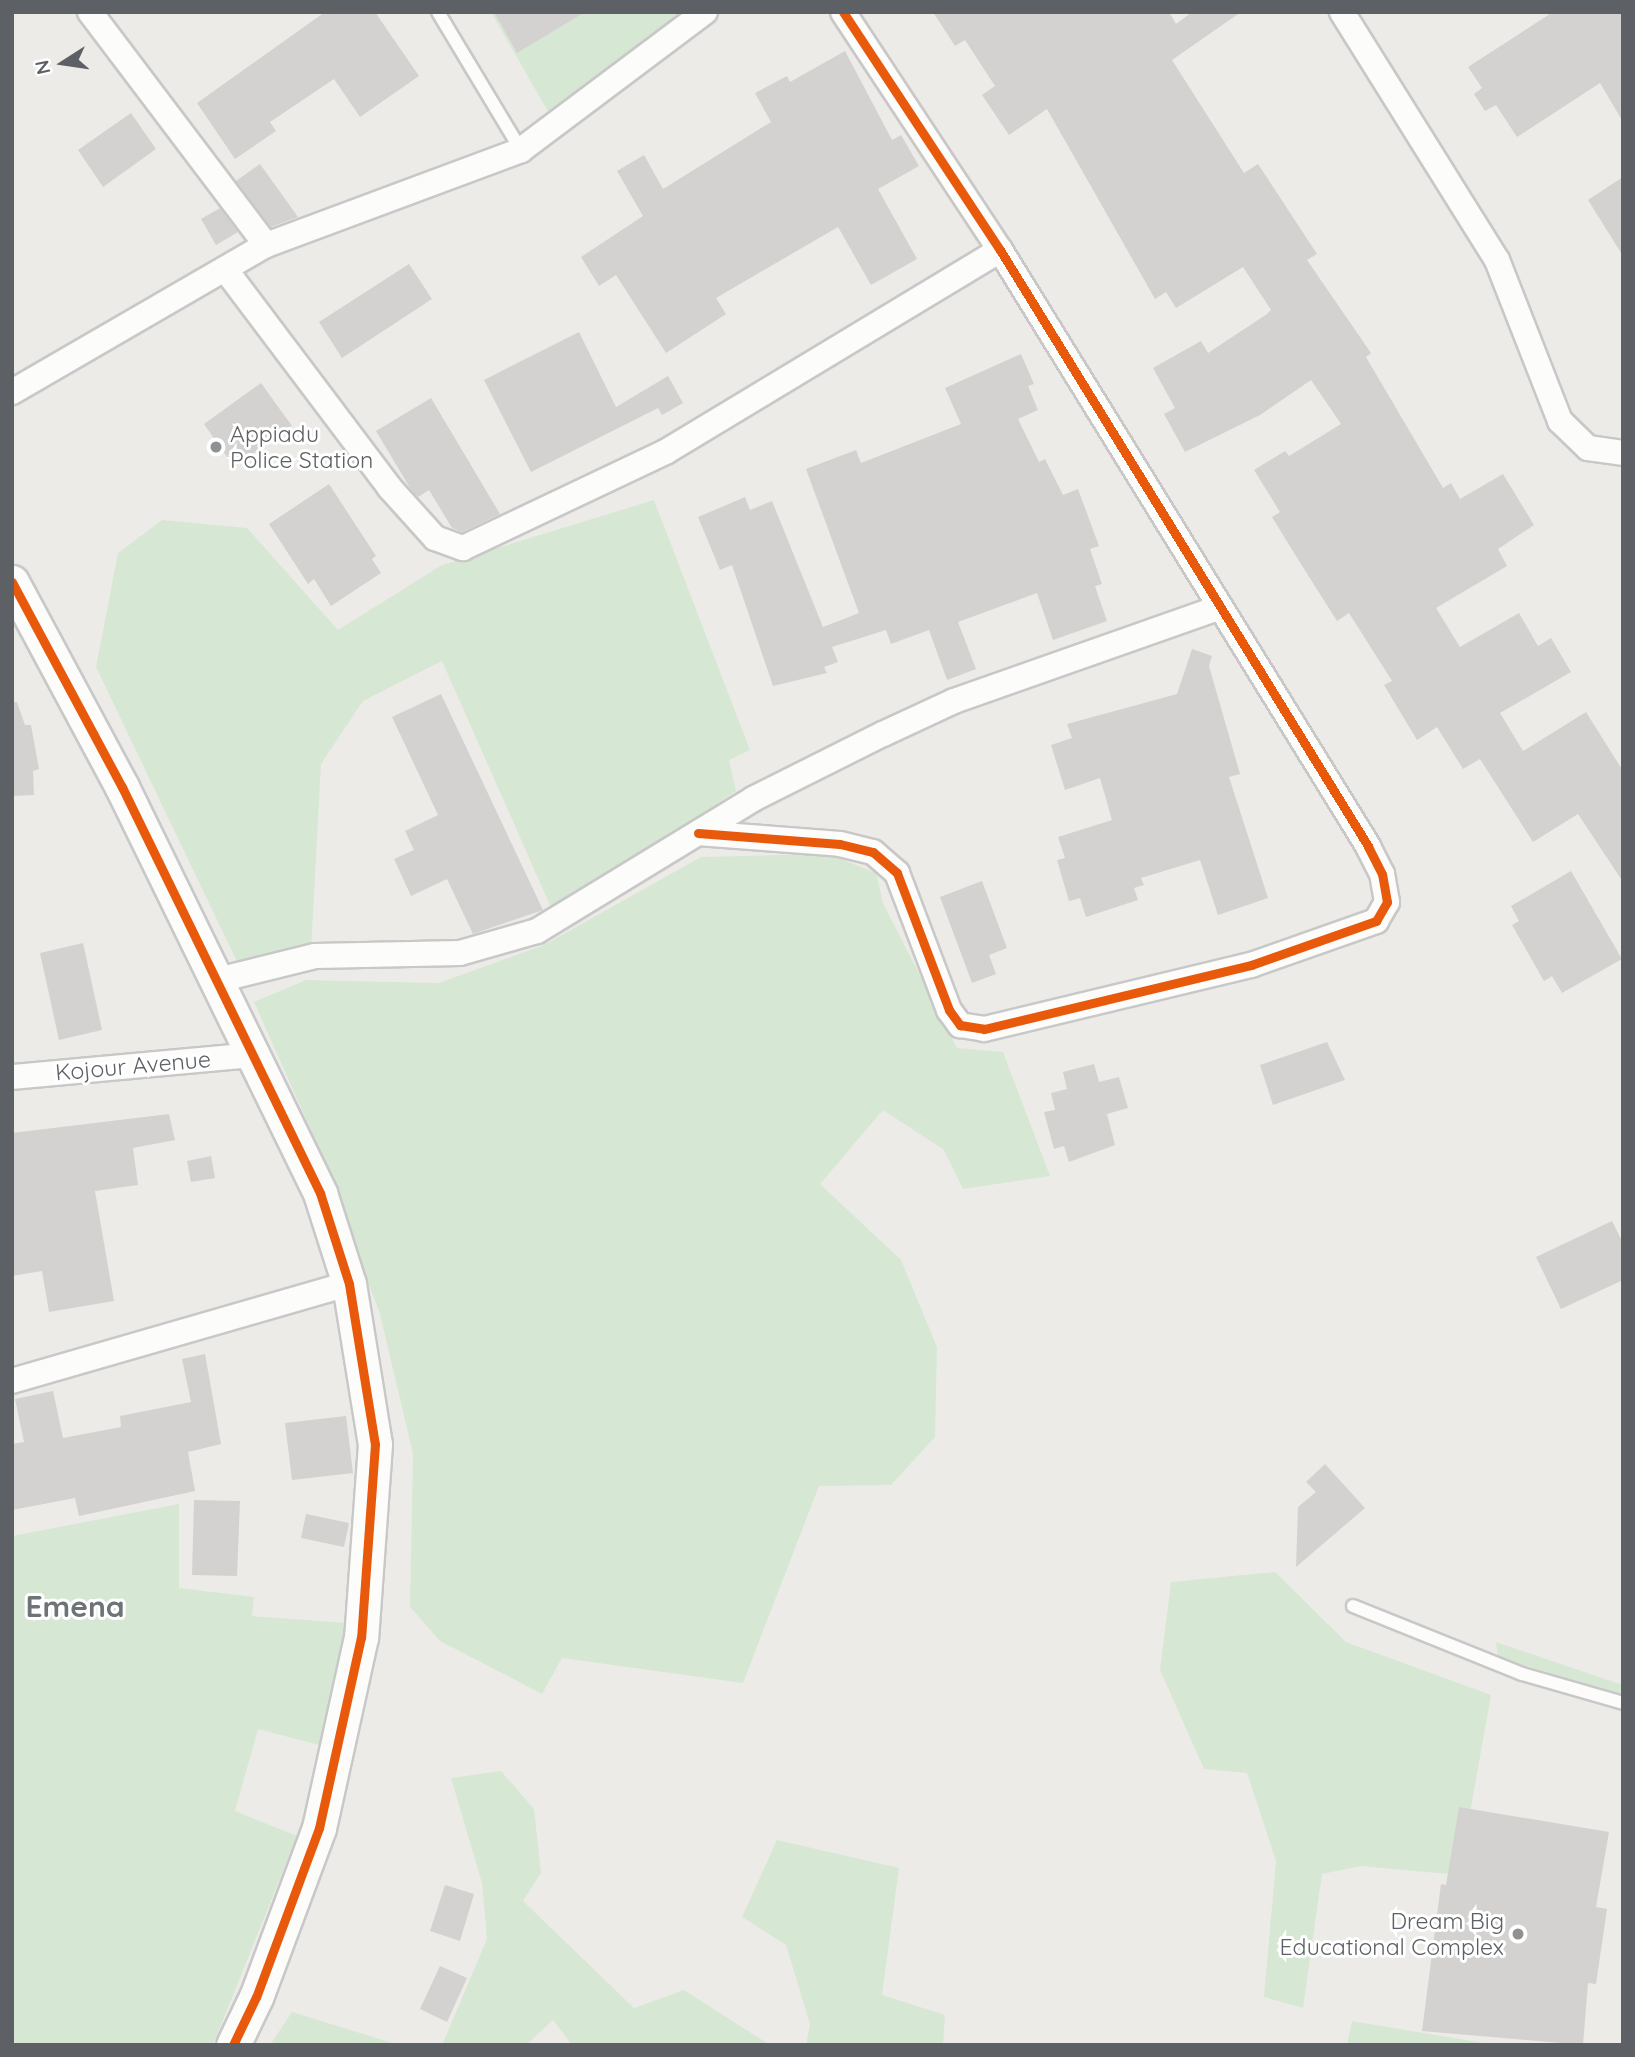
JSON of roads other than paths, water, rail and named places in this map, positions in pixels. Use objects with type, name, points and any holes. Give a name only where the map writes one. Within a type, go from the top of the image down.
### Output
[{"type":"street","points":[[90,12],[266,245]]},
{"type":"street","points":[[12,392],[266,245],[521,150],[705,12]]},
{"type":"street","points":[[698,833],[840,844],[873,852],[897,873],[949,1010],[960,1025],[985,1029],[1251,965],[1376,921],[1387,902],[1382,874],[1000,250],[843,12]]},
{"type":"street","points":[[1342,12],[1497,260],[1560,421],[1588,448],[1623,453]]},
{"type":"street","points":[[225,269],[389,487],[435,538],[463,548],[667,451],[1000,250]]},
{"type":"street","points":[[12,582],[40,628],[219,980],[320,1193],[349,1284],[375,1444],[361,1637],[319,1828],[256,1997],[233,2045]]},
{"type":"street","points":[[219,980],[314,956],[460,953],[537,932],[753,799],[954,701],[1219,608]]},
{"type":"street","name":"Kojour Avenue","points":[[12,1077],[254,1055]]},
{"type":"street","points":[[12,1381],[349,1284]]},
{"type":"lane","points":[[438,12],[521,150]]},
{"type":"lane","points":[[1353,1606],[1522,1674],[1623,1703]]},
{"type":"place","name":"Appiadu Police Station","points":[[216,447]]},
{"type":"place","name":"Dream Big Educational Complex","points":[[1518,1934]]},
{"type":"district","name":"Emena","points":[[75,1606]]}]
